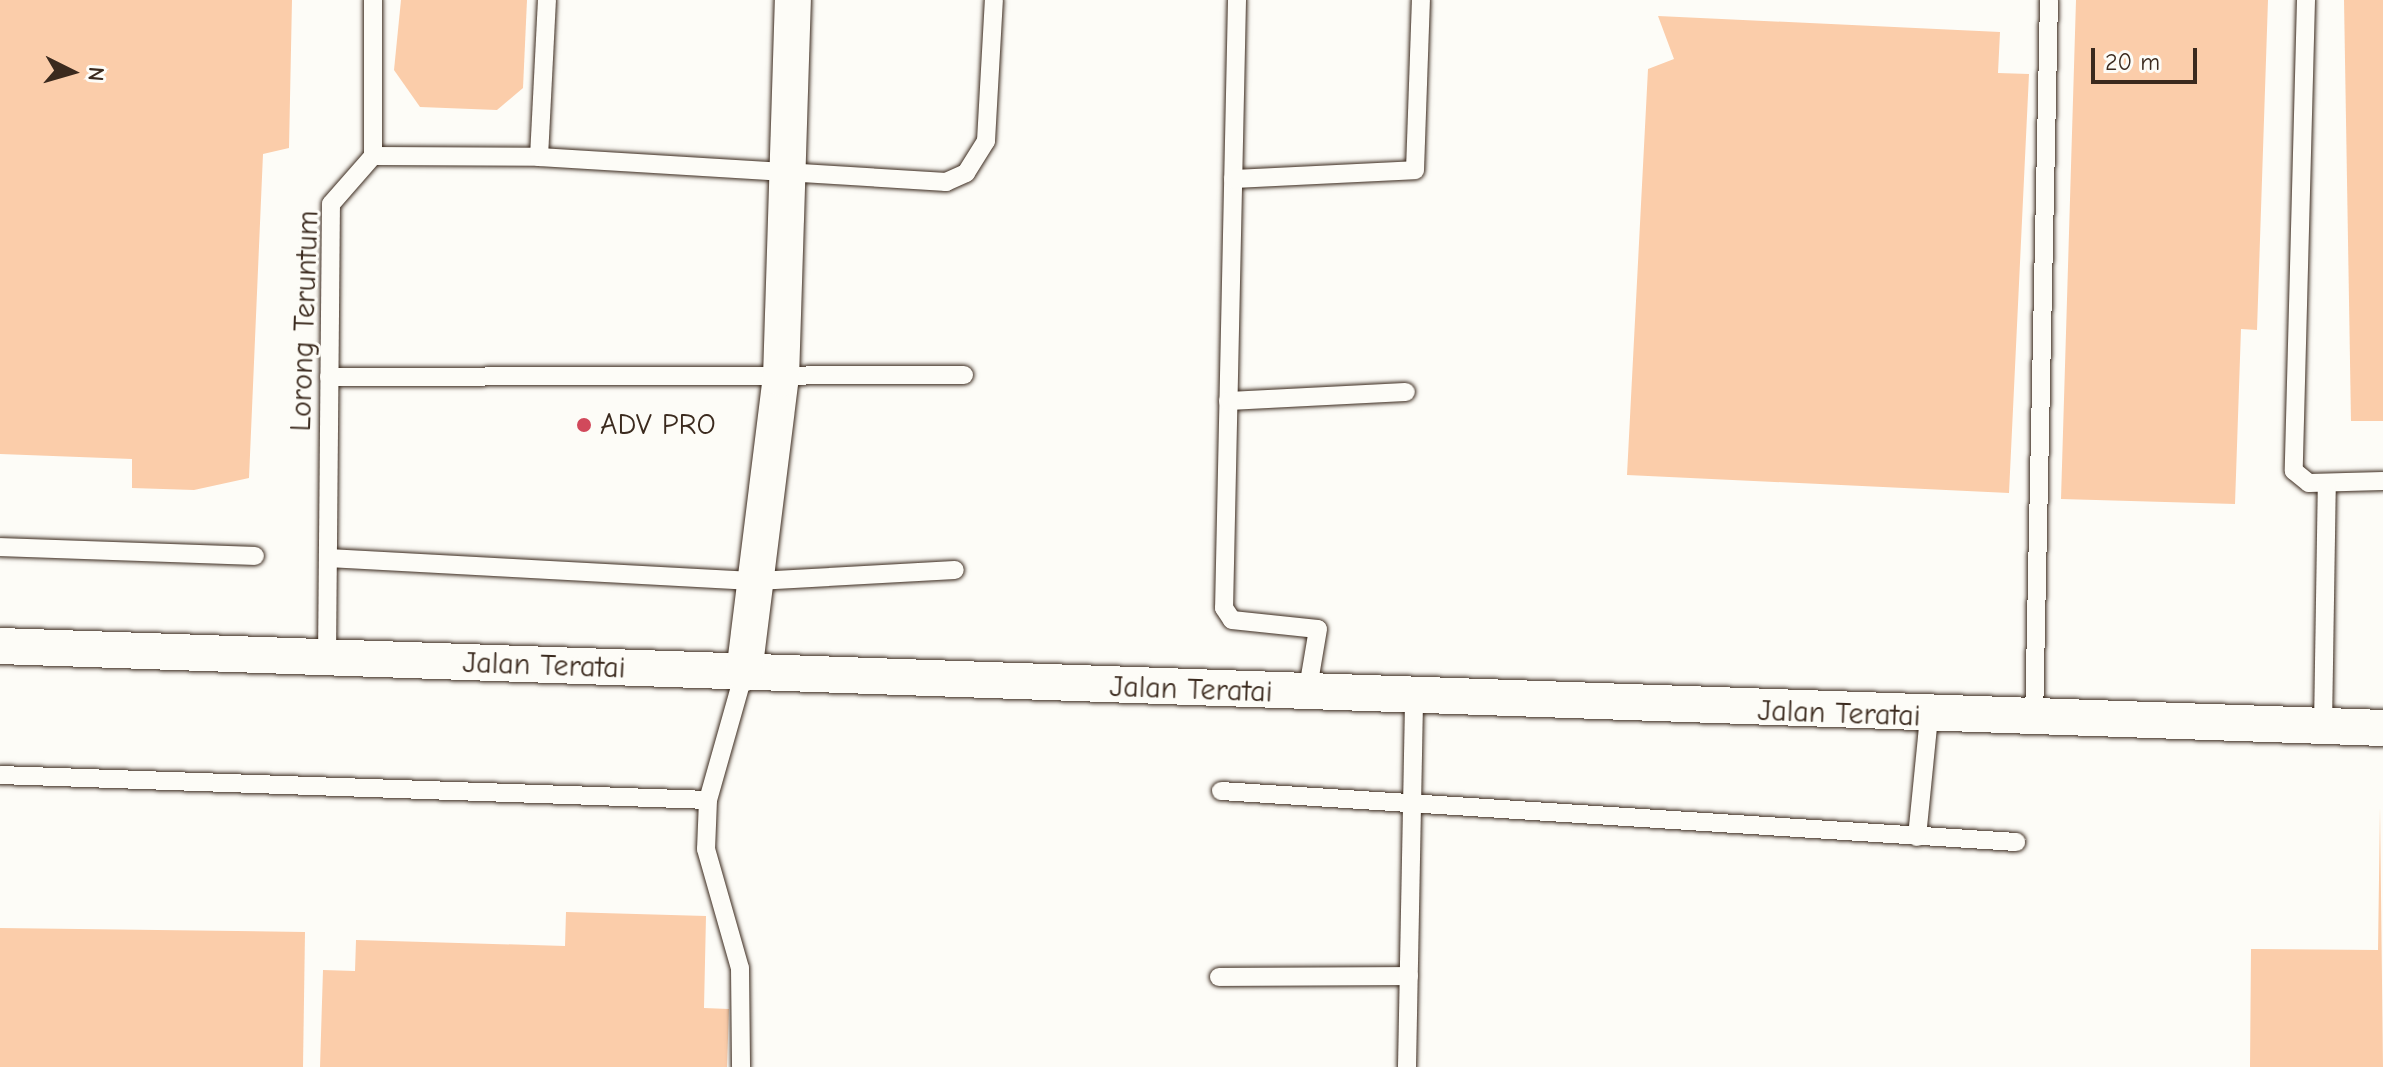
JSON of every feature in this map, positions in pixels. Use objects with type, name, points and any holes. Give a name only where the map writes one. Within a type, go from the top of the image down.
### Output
[{"type":"street","points":[[744,673],[781,378],[785,176],[793,0]]},
{"type":"street","name":"Jalan Teratai","points":[[0,646],[2034,721],[2383,728]]},
{"type":"lane","points":[[373,0],[373,156],[539,157],[785,176],[946,182],[966,173],[979,160],[990,120],[994,0]]},
{"type":"lane","points":[[539,157],[547,0]]},
{"type":"lane","points":[[1237,0],[1224,608],[1232,620],[1318,629],[1307,694]]},
{"type":"lane","points":[[1233,179],[1415,170],[1421,0]]},
{"type":"lane","points":[[2034,721],[2049,0]]},
{"type":"lane","points":[[2306,0],[2293,467],[2301,480],[2327,483],[2383,481]]},
{"type":"lane","name":"Lorong Teruntum","points":[[327,658],[331,204],[373,156]]},
{"type":"lane","points":[[329,377],[781,378],[964,375]]},
{"type":"lane","points":[[1228,401],[1406,392]]},
{"type":"lane","points":[[2323,727],[2327,483]]},
{"type":"lane","points":[[0,547],[255,556]]},
{"type":"lane","points":[[328,558],[757,581],[955,570]]},
{"type":"lane","points":[[741,1067],[740,968],[706,849],[708,800],[744,673]]},
{"type":"lane","points":[[1407,1067],[1414,698]]},
{"type":"lane","points":[[1917,837],[1929,717]]},
{"type":"lane","points":[[0,775],[708,800]]},
{"type":"lane","points":[[1221,791],[1412,806],[2016,842]]},
{"type":"lane","points":[[1219,977],[1409,976]]},
{"type":"building","points":[[0,0],[292,0],[289,148],[263,154],[249,478],[194,490],[132,488],[132,459],[0,454]]},
{"type":"building","points":[[401,0],[527,0],[523,88],[497,110],[420,107],[394,70]]},
{"type":"building","points":[[2076,0],[2268,0],[2257,330],[2241,329],[2235,504],[2061,499]]},
{"type":"building","points":[[2344,0],[2383,0],[2383,421],[2351,421]]},
{"type":"building","points":[[1658,16],[2000,32],[1998,73],[2029,74],[2009,493],[1627,475],[1648,69],[1674,59]]},
{"type":"building","points":[[2380,806],[2383,1067],[2250,1067],[2251,949],[2378,950]]},
{"type":"building","points":[[566,912],[706,916],[704,1008],[729,1009],[727,1067],[320,1067],[323,970],[355,971],[356,940],[565,946]]},
{"type":"building","points":[[0,928],[305,932],[303,1067],[0,1067]]},
{"type":"place","name":"ADV PRO","points":[[584,425]]}]
